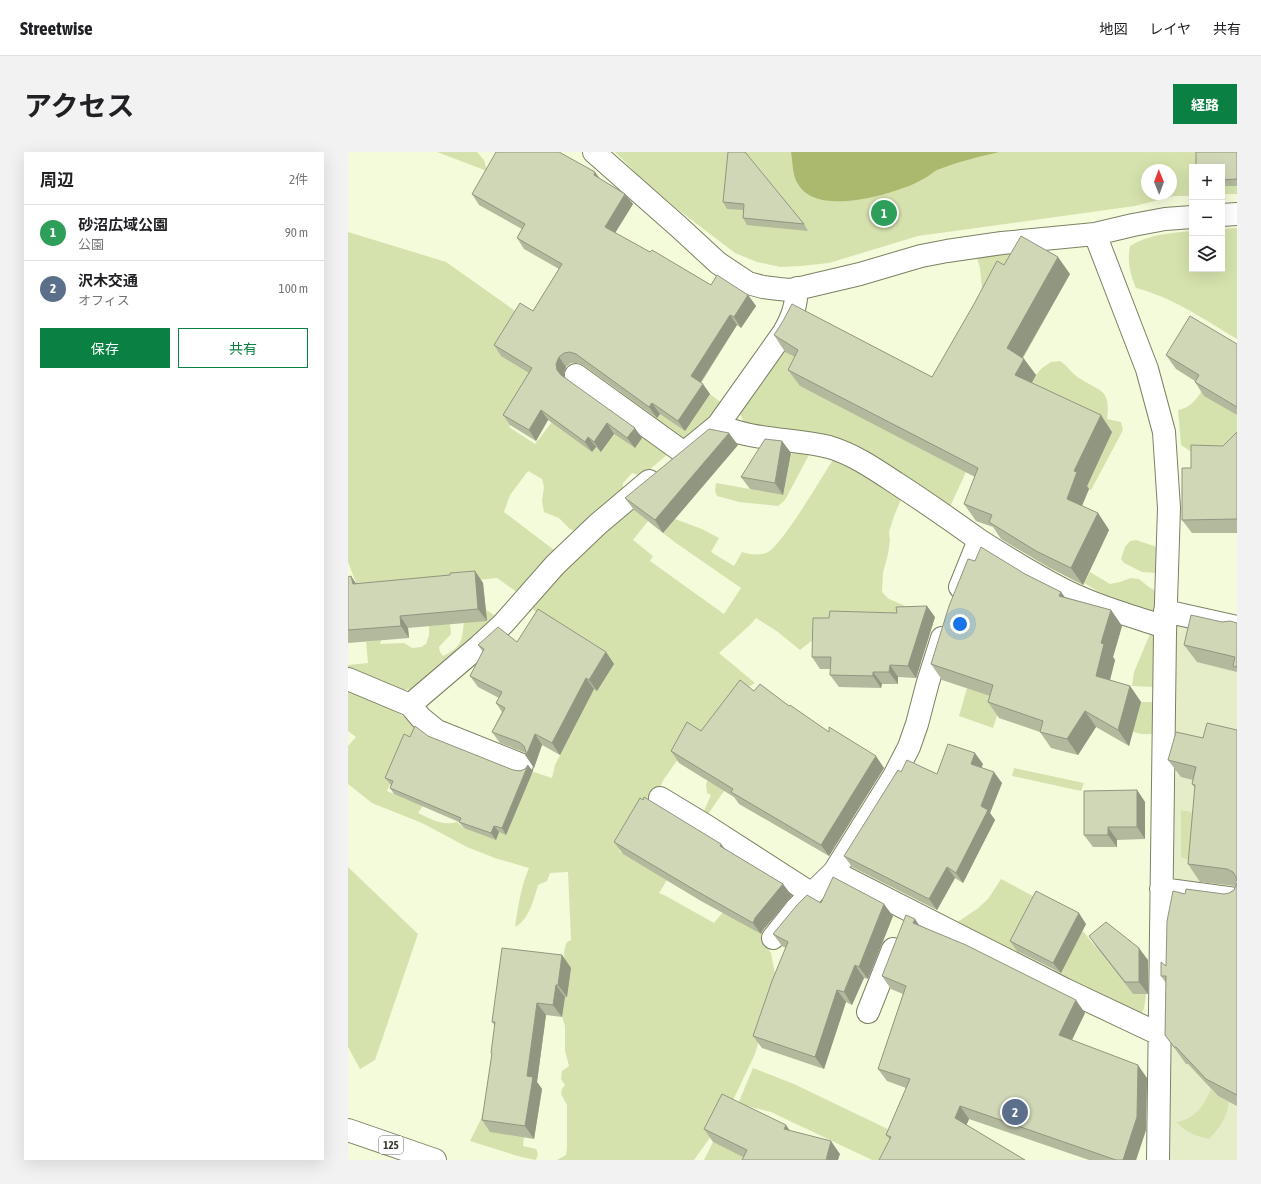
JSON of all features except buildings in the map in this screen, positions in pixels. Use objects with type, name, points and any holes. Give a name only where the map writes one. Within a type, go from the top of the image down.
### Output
[{"type":"main road","points":[[594,152],[718,264],[748,283],[763,287],[790,290],[860,274],[940,252],[1002,243],[1095,234],[1165,219],[1189,217]]},
{"type":"main road","points":[[1225,215],[1237,214]]},
{"type":"main road","points":[[1095,234],[1148,369],[1164,432],[1169,508],[1165,619],[1158,1160]]},
{"type":"main road","points":[[410,705],[503,624],[555,565],[598,524],[718,425],[784,332],[796,305],[797,288]]},
{"type":"main road","points":[[576,375],[684,453]]},
{"type":"main road","points":[[718,425],[727,429],[760,437],[828,447],[845,453],[883,474],[979,540],[1022,567],[1065,590],[1123,614],[1237,627]]},
{"type":"main road","points":[[773,938],[791,914],[834,872],[894,776],[909,748],[918,724],[928,682],[951,611],[979,540]]},
{"type":"main road","points":[[348,679],[410,705],[421,718],[437,731],[522,765]]},
{"type":"main road","points":[[660,798],[715,831],[812,894]]},
{"type":"main road","points":[[834,872],[1064,989],[1159,1034]]},
{"type":"main road","points":[[1161,889],[1237,899]]},
{"type":"main road","points":[[868,1012],[909,909]]},
{"type":"main road","name":"125","points":[[348,1130],[435,1160]]},
{"type":"shaded area","points":[[437,152],[477,152],[484,160],[487,171]]},
{"type":"shaded area","points":[[615,152],[1237,152],[1237,194],[1225,194],[1225,164],[1189,164],[1189,196],[1177,196],[1177,164],[1141,164],[1141,200],[1158,200],[1135,206],[918,236],[829,263],[801,266],[780,267],[757,262],[735,253],[676,208],[638,175]]},
{"type":"shaded area","points":[[791,152],[999,152],[945,167],[937,170],[914,184],[892,192],[863,199],[832,201],[818,199],[806,193],[798,184],[794,173]]},
{"type":"shaded area","points":[[1237,228],[1237,339],[1175,303],[1136,288],[1130,268],[1130,246],[1145,239],[1168,233],[1189,231],[1189,272],[1225,272],[1225,229]]},
{"type":"shaded area","points":[[348,232],[446,262],[525,318],[542,381],[509,427],[535,444],[555,418],[592,452],[596,447],[602,452],[614,434],[635,448],[645,434],[668,454],[642,476],[632,473],[623,483],[623,490],[577,532],[570,529],[559,518],[544,512],[542,501],[544,487],[542,479],[528,471],[510,495],[504,512],[558,553],[521,595],[497,578],[360,593],[348,562]]},
{"type":"shaded area","points":[[1000,254],[1022,254],[985,292],[982,289],[980,268],[977,258]]},
{"type":"shaded area","points":[[780,351],[784,351],[795,357],[966,472],[949,509],[869,457],[744,424],[739,411]]},
{"type":"shaded area","points":[[1060,361],[1086,383],[1102,392],[1107,401],[1107,419],[1121,422],[1123,430],[1091,490],[1030,465],[1027,390],[1042,368],[1051,362]]},
{"type":"shaded area","points":[[626,386],[685,431],[710,394],[723,404],[711,421],[684,443],[618,395]]},
{"type":"shaded area","points":[[1205,387],[1237,415],[1237,455],[1199,455],[1181,445],[1178,410],[1191,404]]},
{"type":"shaded area","points":[[796,451],[809,455],[785,500],[778,506],[739,502],[717,496],[715,491],[716,483],[783,495],[791,455]]},
{"type":"shaded area","points":[[833,460],[846,465],[903,495],[889,532],[890,541],[883,573],[882,592],[889,599],[931,617],[814,639],[800,650],[778,632],[756,618],[719,653],[755,683],[727,700],[740,768],[706,817],[702,815],[711,795],[707,793],[706,784],[710,776],[696,734],[664,779],[653,800],[619,851],[667,880],[659,893],[714,923],[723,912],[763,935],[773,938],[766,947],[771,953],[775,974],[767,1013],[755,1054],[725,1117],[694,1160],[557,1160],[566,1155],[567,1148],[567,1105],[561,1094],[565,1085],[561,1079],[562,1071],[569,1066],[565,1051],[565,1026],[562,1017],[565,997],[567,997],[571,968],[565,967],[564,957],[567,942],[571,940],[568,872],[550,873],[547,881],[538,885],[533,903],[527,914],[520,924],[515,927],[522,889],[529,868],[495,858],[467,847],[422,823],[372,803],[348,784],[348,746],[356,737],[348,731],[348,691],[396,712],[408,720],[419,732],[399,763],[387,791],[423,806],[418,813],[432,820],[446,823],[457,822],[464,828],[506,834],[531,775],[534,772],[552,778],[555,765],[580,716],[538,614],[530,606],[565,565],[632,508],[648,521],[633,540],[653,556],[650,561],[724,614],[741,588],[663,533],[675,519],[702,529],[719,538],[711,552],[734,566],[742,552],[748,554],[766,553],[773,548],[791,526]]},
{"type":"shaded area","points":[[1136,540],[1157,547],[1156,573],[1142,572],[1124,563],[1121,559],[1125,547],[1130,541]]},
{"type":"shaded area","points":[[1090,572],[1110,584],[1131,578],[1139,579],[1157,592],[1156,616],[1099,592],[1084,583]]},
{"type":"shaded area","points":[[482,607],[497,617],[418,687],[405,690],[390,686],[348,667],[348,665],[368,663],[366,642],[381,640],[380,644],[404,643],[412,648],[421,647],[426,644],[429,635],[429,626],[450,624],[451,634],[439,647],[443,656],[454,649],[460,642],[463,633],[464,620]]},
{"type":"shaded area","points":[[1165,611],[1237,627],[1237,1160],[1158,1160]]},
{"type":"shaded area","points":[[1155,633],[1154,687],[1132,686],[1134,672],[1150,634]]},
{"type":"shaded area","points":[[967,688],[1002,700],[993,728],[959,716]]},
{"type":"shaded area","points":[[1027,702],[1154,702],[1153,734],[1141,734]]},
{"type":"shaded area","points":[[1014,768],[1084,783],[1081,791],[1012,776]]},
{"type":"shaded area","points":[[1181,810],[1207,816],[1202,865],[1181,857]]},
{"type":"shaded area","points":[[348,867],[418,934],[375,1060],[360,1069],[348,1047]]},
{"type":"shaded area","points":[[1001,879],[1044,902],[1017,957],[953,925],[977,909],[988,899]]},
{"type":"shaded area","points":[[1083,931],[1133,994],[1146,994],[1144,1009],[1141,1014],[1051,977],[1063,951]]},
{"type":"shaded area","points":[[753,1068],[794,1084],[898,1134],[886,1160],[872,1160],[771,1112],[738,1104]]},
{"type":"shaded area","points":[[493,1073],[524,1137],[523,1146],[536,1149],[538,1154],[536,1160],[521,1157],[470,1141],[481,1119]]},
{"type":"shaded area","points":[[1211,1089],[1217,1096],[1229,1102],[1222,1122],[1209,1139],[1191,1133],[1176,1122],[1183,1121],[1194,1115],[1202,1106]]},
{"type":"shaded area","points":[[713,1142],[750,1160],[704,1160]]},
{"type":"place","name":"砂沼広域公園","points":[[884,213]]},
{"type":"place","name":"沢木交通","points":[[1015,1112]]}]
